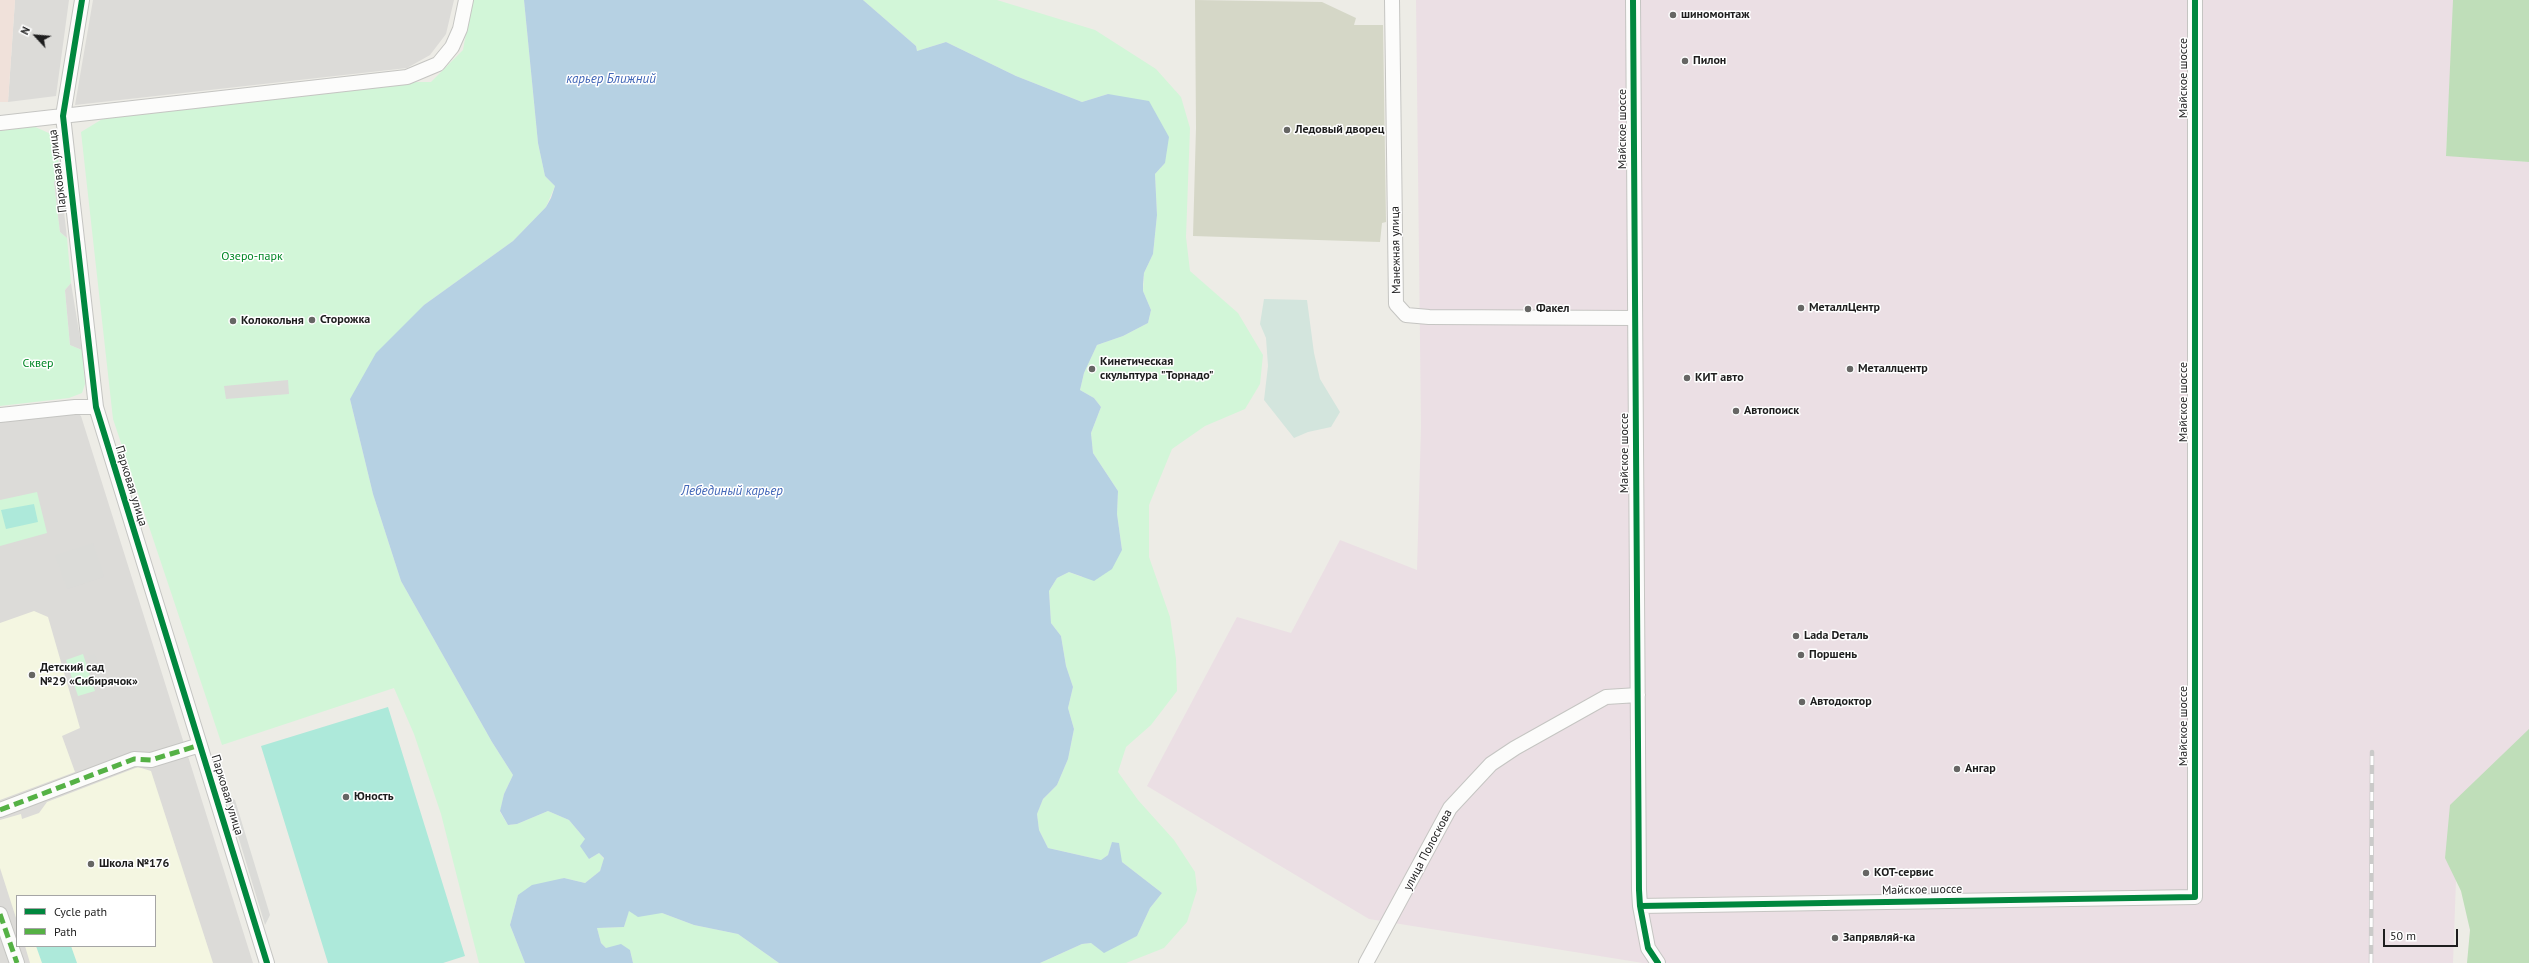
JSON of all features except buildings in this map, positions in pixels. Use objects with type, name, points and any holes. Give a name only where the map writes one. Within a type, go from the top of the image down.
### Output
[{"type":"street","name":"Парковая улица","points":[[82,0],[63,116],[96,407],[267,963]]},
{"type":"street","name":"Парковая улица","points":[[0,123],[407,77],[438,64],[452,47],[460,30],[466,0]]},
{"type":"street","name":"Манежная улица","points":[[1392,0],[1396,304],[1406,315],[1429,317],[1635,318]]},
{"type":"street","name":"Майское шоссе","points":[[1633,0],[1640,906],[1648,948],[1658,963]]},
{"type":"street","name":"Майское шоссе","points":[[1640,906],[2195,897],[2195,0]]},
{"type":"street","points":[[0,415],[75,407],[96,407]]},
{"type":"street","name":"улица Полоскова","points":[[1366,963],[1450,808],[1491,764],[1515,748],[1606,697],[1638,696]]},
{"type":"street","points":[[0,810],[134,759],[151,760],[200,745]]},
{"type":"street","points":[[0,914],[17,963]]},
{"type":"shaded area","points":[[0,0],[15,0],[8,102],[0,102]]},
{"type":"shaded area","points":[[15,0],[69,0],[56,96],[8,102]]},
{"type":"shaded area","points":[[93,0],[454,0],[446,34],[430,55],[407,68],[75,105]]},
{"type":"shaded area","points":[[1195,0],[1322,2],[1356,18],[1354,25],[1383,25],[1386,222],[1382,223],[1380,242],[1193,236],[1196,128]]},
{"type":"shaded area","points":[[1416,0],[2454,0],[2446,155],[2529,162],[2529,775],[2456,880],[2453,963],[1643,963],[1369,919],[1147,786],[1237,617],[1291,633],[1340,540],[1417,570],[1421,427]]},
{"type":"shaded area","points":[[60,175],[67,238],[60,232],[54,182]]},
{"type":"shaded area","points":[[71,283],[82,350],[70,345],[65,290]]},
{"type":"shaded area","points":[[1264,299],[1307,300],[1314,353],[1320,379],[1340,412],[1331,427],[1308,432],[1294,438],[1264,400],[1268,366],[1266,338],[1260,324]]},
{"type":"shaded area","points":[[288,380],[289,394],[226,399],[224,386]]},
{"type":"shaded area","points":[[76,412],[81,416],[253,963],[0,963],[0,419]]},
{"type":"shaded area","points":[[34,504],[38,522],[6,529],[1,510]]},
{"type":"shaded area","points":[[93,543],[104,577],[67,589],[55,555]]},
{"type":"shaded area","name":"Детский сад №29 «Сибирячок»","points":[[34,611],[48,617],[80,728],[62,736],[75,772],[0,800],[0,623]]},
{"type":"shaded area","points":[[95,654],[103,679],[96,681],[88,656]]},
{"type":"shaded area","name":"Юность","points":[[388,707],[465,956],[443,963],[328,963],[261,746]]},
{"type":"shaded area","name":"Школа №176","points":[[138,767],[151,771],[213,963],[30,963],[25,947],[156,947],[156,895],[16,895],[16,918],[0,868],[0,820],[21,814],[22,819],[39,813],[47,802]]},
{"type":"shaded area","points":[[226,796],[235,800],[270,915],[265,925]]},
{"type":"shaded area","points":[[36,947],[71,947],[77,963],[42,963]]},
{"type":"green space","name":"Озеро-парк","points":[[472,0],[524,0],[538,143],[545,176],[555,186],[546,207],[513,241],[424,305],[350,399],[373,494],[401,581],[492,742],[513,775],[504,794],[500,812],[508,825],[517,824],[548,811],[569,820],[585,839],[589,859],[599,853],[604,859],[600,871],[585,883],[564,878],[518,895],[510,925],[525,963],[479,963],[441,814],[414,734],[394,688],[222,745],[113,419],[81,132],[109,115],[404,82],[431,82],[463,50]]},
{"type":"green space","points":[[863,0],[997,0],[1095,30],[1156,69],[1181,97],[1190,128],[1186,237],[1190,271],[1238,313],[1263,355],[1260,384],[1245,409],[1205,426],[1172,449],[1149,505],[1149,557],[1170,617],[1176,659],[1177,691],[1151,725],[1126,747],[1118,772],[1138,800],[1174,840],[1195,872],[1197,890],[1187,922],[1164,948],[1126,963],[1040,963],[1082,944],[1091,943],[1104,952],[1137,936],[1150,908],[1162,893],[1122,862],[1112,843],[1108,855],[1101,860],[1048,848],[1039,830],[1037,814],[1043,799],[1057,785],[1068,759],[1074,729],[1068,708],[1073,687],[1066,666],[1061,636],[1051,623],[1049,591],[1057,578],[1069,572],[1082,577],[1122,550],[1117,514],[1118,491],[1093,453],[1091,433],[1101,407],[1094,398],[1080,390],[1084,373],[1097,345],[1123,336],[1148,323],[1151,310],[1143,291],[1144,273],[1153,254],[1157,215],[1155,174],[1165,163],[1108,94],[1082,102],[1016,76],[946,42],[917,51],[916,46]]},
{"type":"green space","points":[[2453,0],[2529,0],[2529,162],[2446,156]]},
{"type":"green space","name":"Сквер","points":[[33,126],[51,134],[56,143],[60,175],[54,182],[60,232],[67,238],[71,283],[65,290],[70,345],[82,350],[85,384],[82,393],[69,398],[0,406],[0,131]]},
{"type":"green space","points":[[37,492],[47,533],[0,546],[0,500]]},
{"type":"green space","points":[[83,654],[95,691],[78,696],[66,660]]},
{"type":"green space","points":[[2529,729],[2529,963],[2467,963],[2470,930],[2461,891],[2445,858],[2450,805]]},
{"type":"green space","points":[[629,910],[662,913],[694,925],[738,934],[779,963],[633,963],[630,950],[606,948],[601,943],[597,928],[624,927]]},
{"type":"water","name":"Лебединый карьер","points":[[524,0],[863,0],[916,46],[917,51],[946,42],[1016,76],[1082,102],[1108,94],[1149,101],[1169,137],[1165,163],[1155,174],[1157,215],[1153,254],[1144,273],[1143,284],[1143,291],[1151,310],[1148,323],[1123,336],[1097,345],[1084,373],[1080,390],[1094,398],[1101,407],[1091,433],[1093,453],[1118,491],[1117,514],[1122,550],[1112,569],[1094,581],[1069,572],[1057,578],[1049,591],[1051,623],[1061,636],[1066,666],[1073,687],[1068,708],[1074,729],[1068,759],[1057,785],[1043,799],[1037,814],[1039,830],[1048,848],[1101,860],[1108,855],[1112,842],[1119,843],[1122,862],[1162,893],[1150,908],[1137,936],[1104,953],[1091,943],[1082,944],[1040,963],[779,963],[738,934],[694,925],[662,913],[638,917],[629,911],[624,927],[597,928],[601,943],[606,948],[621,944],[630,950],[633,963],[525,963],[510,925],[518,895],[532,885],[564,878],[585,883],[600,871],[604,858],[599,853],[589,859],[580,846],[585,839],[569,820],[548,811],[517,824],[508,825],[500,811],[504,794],[513,775],[492,742],[401,581],[373,494],[350,399],[376,353],[424,305],[513,241],[546,207],[551,198],[555,186],[545,176],[538,143]]},
{"type":"railway","points":[[2371,963],[2372,752]]},
{"type":"marked path","points":[[0,810],[134,759],[151,760],[200,745]]},
{"type":"marked path","points":[[0,914],[17,963]]},
{"type":"cycle path","points":[[82,0],[63,116],[96,407],[267,963]]},
{"type":"cycle path","points":[[1633,0],[1639,890],[1640,906],[1648,948],[1658,963]]},
{"type":"cycle path","points":[[1640,906],[2195,897],[2195,0]]},
{"type":"place","name":"шиномонтаж","points":[[1673,15]]},
{"type":"place","name":"Пилон","points":[[1685,61]]},
{"type":"place","name":"Ледовый дворец","points":[[1287,130]]},
{"type":"place","name":"МеталлЦентр","points":[[1801,308]]},
{"type":"place","name":"Факел","points":[[1528,309]]},
{"type":"place","name":"Сторожка","points":[[312,320]]},
{"type":"place","name":"Колокольня","points":[[233,321]]},
{"type":"place","name":"Кинетическая скульптура \"Торнадо\"","points":[[1092,369]]},
{"type":"place","name":"Металлцентр","points":[[1850,369]]},
{"type":"place","name":"КИТ авто","points":[[1687,378]]},
{"type":"place","name":"Автопоиск","points":[[1736,411]]},
{"type":"place","name":"Lada Dеталь","points":[[1796,636]]},
{"type":"place","name":"Поршень","points":[[1801,655]]},
{"type":"place","name":"Детский сад №29 «Сибирячок»","points":[[32,675]]},
{"type":"place","name":"Автодоктор","points":[[1802,702]]},
{"type":"place","name":"Ангар","points":[[1957,769]]},
{"type":"place","name":"Юность","points":[[346,797]]},
{"type":"place","name":"Школа №176","points":[[91,864]]},
{"type":"place","name":"КОТ-сервис","points":[[1866,873]]},
{"type":"place","name":"Запрявляй-ка","points":[[1835,938]]},
{"type":"water label","name":"карьер Ближний","points":[[611,79]]}]
